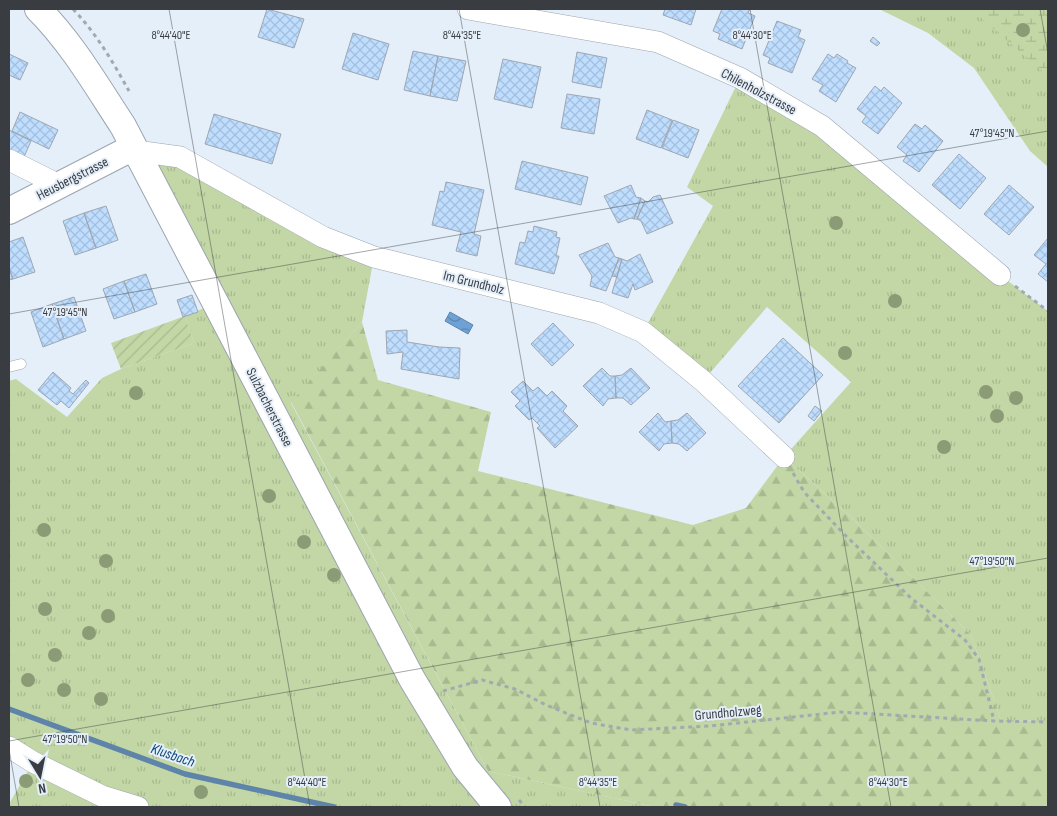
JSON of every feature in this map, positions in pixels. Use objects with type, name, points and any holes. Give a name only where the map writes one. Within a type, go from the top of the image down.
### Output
[{"type":"street","name":"Sulzbacherstrasse","points":[[38,9],[51,21],[74,51],[122,126],[420,693],[465,766],[498,807]]},
{"type":"street","name":"Chilenholzstrasse","points":[[468,9],[658,42],[740,78],[822,126],[1000,275]]},
{"type":"street","name":"Heusbergstrasse","points":[[9,211],[124,152],[136,151]]},
{"type":"street","name":"Im Grundholz","points":[[136,151],[180,157],[324,237],[374,257],[599,313],[643,332],[703,381],[784,457]]},
{"type":"street","points":[[9,160],[59,185]]},
{"type":"street","points":[[9,747],[34,762],[102,796],[138,807]]},
{"type":"lane","points":[[9,367],[21,364]]},
{"type":"path","points":[[1000,275],[1048,311]]},
{"type":"path","points":[[784,457],[804,492],[845,535],[911,598],[965,640],[979,659],[994,721]]},
{"type":"path","name":"Grundholzweg","points":[[420,693],[443,691],[482,680],[515,689],[546,705],[591,724],[631,730],[710,726],[840,712],[994,721],[1048,722]]},
{"type":"green space","points":[[879,9],[1048,9],[1048,167],[1030,151],[974,68],[928,33]]},
{"type":"green space","points":[[969,9],[1048,9],[1048,76],[972,10]]},
{"type":"green space","points":[[740,78],[822,126],[1000,275],[1048,311],[1048,721],[1001,720],[971,635],[851,517],[784,457],[851,382],[767,307],[703,381],[643,332],[713,206],[687,187]]},
{"type":"green space","points":[[136,151],[153,152],[374,257],[362,322],[291,403],[488,771],[655,807],[9,807],[33,762],[9,747],[9,381],[16,379],[67,417],[102,378],[121,369],[194,343],[185,316],[216,303]]},
{"type":"green space","points":[[185,316],[194,343],[121,369],[111,343]]},
{"type":"green space","points":[[362,322],[378,380],[491,412],[478,471],[693,525],[746,508],[784,457],[851,517],[971,635],[1001,720],[1048,721],[1048,807],[655,807],[488,771],[291,402]]},
{"type":"water","points":[[450,312],[473,325],[468,334],[445,321]]},
{"type":"building","points":[[267,9],[304,19],[294,48],[258,37]]},
{"type":"building","points":[[665,9],[696,9],[691,25],[663,15]]},
{"type":"building","points":[[722,9],[750,9],[748,13],[755,16],[742,49],[718,39],[720,34],[713,31]]},
{"type":"building","points":[[777,21],[801,30],[798,37],[805,40],[792,73],[768,63],[770,58],[763,55]]},
{"type":"building","points":[[353,33],[389,44],[378,80],[342,69]]},
{"type":"building","points":[[873,37],[880,43],[877,46],[870,41]]},
{"type":"building","points":[[413,51],[438,56],[430,96],[404,90]]},
{"type":"building","points":[[577,52],[607,58],[601,88],[572,82]]},
{"type":"building","points":[[9,54],[28,63],[20,80],[9,75]]},
{"type":"building","points":[[828,54],[834,58],[837,54],[856,68],[836,102],[819,91],[823,85],[812,79]]},
{"type":"building","points":[[438,56],[466,61],[457,101],[430,96]]},
{"type":"building","points":[[503,59],[541,67],[532,108],[494,99]]},
{"type":"building","points":[[875,86],[881,91],[884,87],[902,103],[878,134],[862,122],[866,116],[857,109]]},
{"type":"building","points":[[567,94],[600,99],[594,134],[561,128]]},
{"type":"building","points":[[647,110],[672,120],[661,148],[636,139]]},
{"type":"building","points":[[20,112],[58,130],[49,149],[12,131]]},
{"type":"building","points":[[214,114],[281,134],[272,164],[205,144]]},
{"type":"building","points":[[673,120],[699,130],[688,158],[662,148]]},
{"type":"building","points":[[915,124],[922,129],[925,125],[943,141],[919,172],[903,161],[907,155],[897,147]]},
{"type":"building","points":[[9,130],[31,141],[23,159],[9,153]]},
{"type":"building","points":[[959,154],[986,178],[960,209],[932,185]]},
{"type":"building","points":[[522,161],[588,177],[581,205],[515,189]]},
{"type":"building","points":[[446,182],[484,190],[474,234],[481,236],[477,256],[456,251],[461,232],[432,225],[440,191],[444,192]]},
{"type":"building","points":[[631,185],[636,197],[641,198],[634,219],[631,218],[618,223],[604,196]]},
{"type":"building","points":[[1009,185],[1034,207],[1009,235],[984,214]]},
{"type":"building","points":[[660,195],[673,223],[647,234],[641,221],[637,219],[645,201],[648,202],[653,197]]},
{"type":"building","points":[[641,198],[645,201],[637,219],[634,219]]},
{"type":"building","points":[[106,206],[118,240],[96,248],[84,213]]},
{"type":"building","points":[[84,213],[96,248],[75,255],[63,221]]},
{"type":"building","points":[[534,226],[557,232],[556,237],[560,238],[556,256],[559,256],[554,274],[515,264],[520,242],[525,243],[528,231],[533,232]]},
{"type":"building","points":[[23,237],[35,272],[13,279],[9,268],[9,242]]},
{"type":"building","points":[[1048,238],[1048,282],[1038,274],[1046,264],[1034,255]]},
{"type":"building","points":[[608,243],[615,257],[619,258],[606,291],[590,286],[592,276],[579,255]]},
{"type":"building","points":[[640,254],[653,282],[635,290],[633,284],[628,298],[612,293],[622,259],[627,261]]},
{"type":"building","points":[[619,258],[622,259],[617,277],[612,276]]},
{"type":"building","points":[[9,268],[13,279],[9,280]]},
{"type":"building","points":[[146,274],[157,304],[135,312],[124,281]]},
{"type":"building","points":[[124,281],[135,312],[114,319],[103,289]]},
{"type":"building","points":[[192,295],[198,312],[183,317],[177,300]]},
{"type":"building","points":[[74,297],[86,331],[64,339],[52,304]]},
{"type":"building","points":[[52,304],[64,339],[43,347],[31,312]]},
{"type":"building","points":[[553,323],[574,345],[552,366],[531,344]]},
{"type":"building","points":[[407,330],[407,342],[460,348],[459,379],[401,369],[403,352],[387,354],[386,331]]},
{"type":"building","points":[[783,338],[823,375],[779,423],[738,386]]},
{"type":"building","points":[[602,368],[610,376],[615,376],[616,398],[608,399],[603,406],[583,386]]},
{"type":"building","points":[[631,368],[650,388],[631,405],[623,398],[616,398],[615,376],[622,375]]},
{"type":"building","points":[[53,372],[71,388],[69,391],[73,394],[86,380],[89,383],[69,408],[61,401],[57,405],[38,390]]},
{"type":"building","points":[[523,381],[533,391],[538,387],[547,396],[552,391],[567,406],[563,411],[578,426],[555,448],[537,428],[540,426],[532,418],[529,420],[515,406],[520,401],[511,392]]},
{"type":"building","points":[[815,406],[822,411],[814,421],[808,416]]},
{"type":"building","points":[[658,413],[665,422],[671,421],[672,443],[664,444],[659,451],[639,432]]},
{"type":"building","points":[[687,413],[706,433],[687,451],[679,444],[672,443],[671,421],[678,420]]},
{"type":"waterway","name":"Klusbach","points":[[9,709],[185,774],[334,807]]},
{"type":"waterway","name":"Klusbach","points":[[676,805],[685,807]]}]
